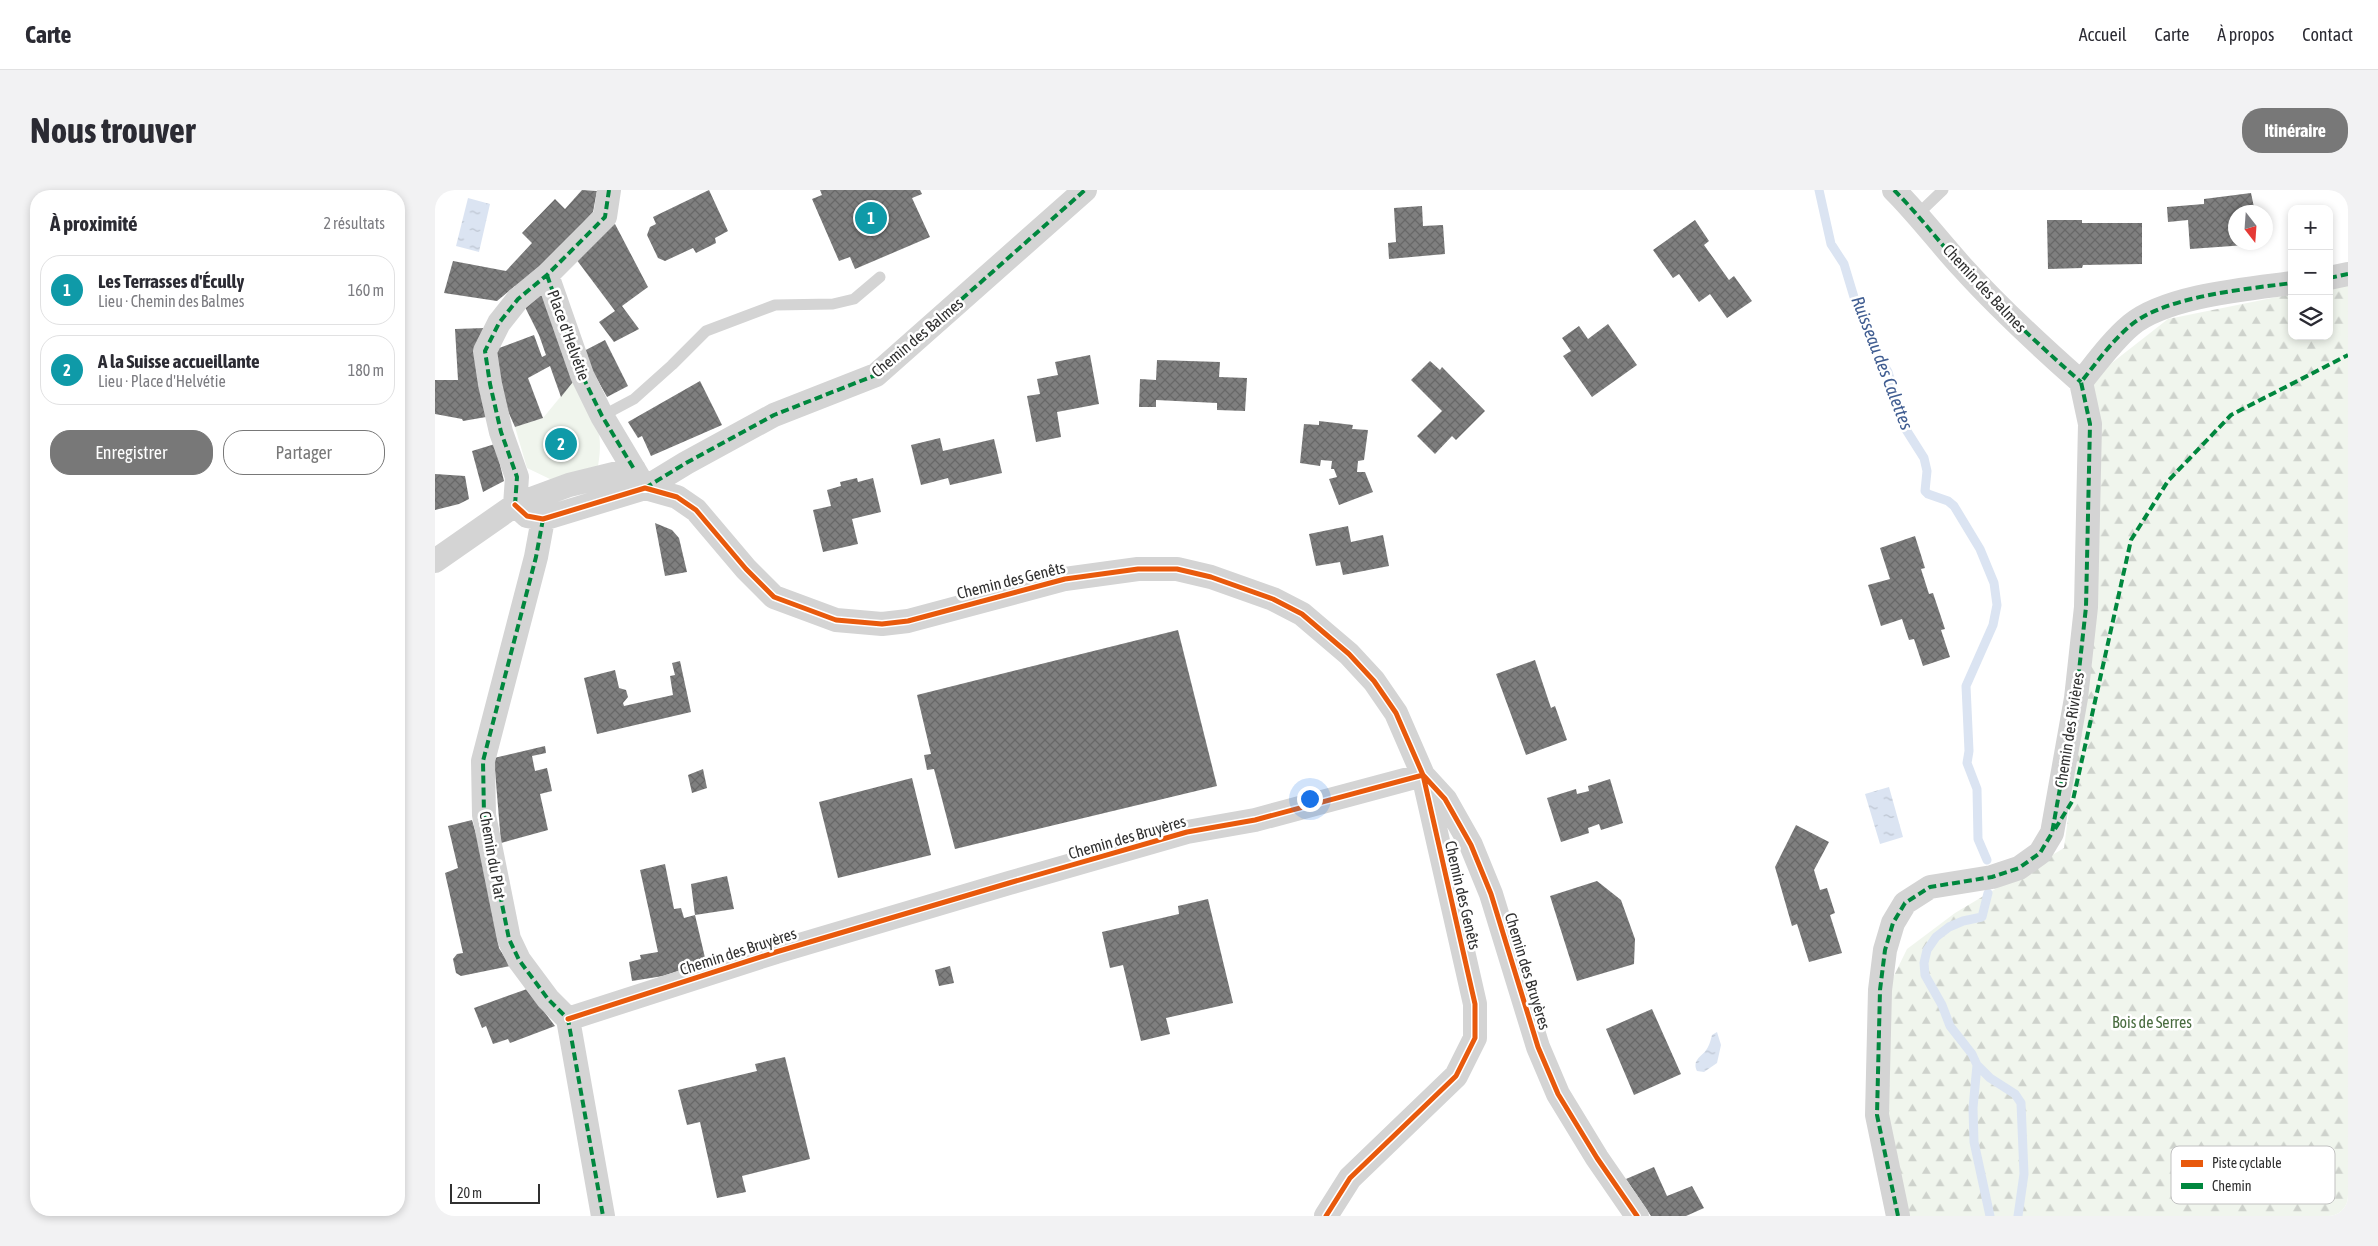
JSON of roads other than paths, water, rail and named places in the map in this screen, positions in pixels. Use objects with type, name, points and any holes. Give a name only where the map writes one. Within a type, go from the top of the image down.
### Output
[{"type":"street","points":[[547,275],[605,217],[609,190]]},
{"type":"street","name":"Chemin des Balmes","points":[[640,478],[685,463],[775,415],[876,375],[1085,190]]},
{"type":"street","name":"Chemin des Balmes","points":[[1894,190],[1918,214],[1962,267],[2036,342],[2081,382]]},
{"type":"street","points":[[2333,277],[2348,274]]},
{"type":"street","name":"Place d'Helvétie","points":[[515,505],[517,477],[501,432],[485,351],[499,323],[518,299],[547,275],[582,375],[602,416],[640,478]]},
{"type":"street","points":[[2081,382],[2121,334],[2149,313],[2212,294],[2288,284]]},
{"type":"street","name":"Chemin des Rivières","points":[[1898,1216],[1877,1115],[1881,990],[1885,950],[1893,923],[1905,903],[1930,888],[1992,877],[2019,868],[2040,853],[2052,833],[2076,698],[2086,607],[2090,424],[2081,382]]},
{"type":"street","points":[[435,561],[515,505],[569,485],[640,478]]},
{"type":"street","points":[[515,505],[527,516],[543,519],[640,478]]},
{"type":"street","name":"Chemin des Genêts","points":[[640,478],[677,497],[696,510],[774,597],[836,620],[882,624],[908,621],[1065,579],[1138,569],[1177,569],[1211,578],[1273,599],[1302,614],[1349,654],[1374,681],[1396,713],[1423,775],[1475,1004],[1475,1038],[1456,1076],[1350,1178],[1326,1216]]},
{"type":"street","name":"Chemin du Plat","points":[[543,519],[536,557],[483,761],[484,816],[509,939],[519,960],[548,999],[568,1019]]},
{"type":"street","name":"Chemin des Bruyères","points":[[568,1019],[776,952],[1187,832],[1255,820],[1423,775],[1445,799],[1471,844],[1491,894],[1538,1047],[1558,1094],[1597,1158],[1637,1216]]},
{"type":"street","points":[[568,1019],[603,1216]]},
{"type":"lane","points":[[1918,214],[1943,190]]},
{"type":"lane","points":[[602,416],[634,399],[673,365],[706,331],[775,305],[833,304],[854,299],[880,277]]},
{"type":"water","points":[[468,198],[490,204],[479,252],[456,246]]},
{"type":"water","points":[[1889,787],[1903,837],[1880,844],[1865,794]]},
{"type":"water","points":[[1717,1032],[1721,1045],[1717,1063],[1704,1072],[1697,1071],[1697,1061],[1708,1047],[1712,1035]]},
{"type":"waterway","name":"Ruisseau des Calettes","points":[[1819,190],[1831,244],[1844,264],[1857,307],[1876,353],[1888,372],[1905,428],[1924,458],[1927,471],[1925,491],[1928,494],[1948,501],[1954,506],[1980,549],[1994,583],[1997,605],[1993,625],[1966,686],[1969,751],[1967,763],[1977,789],[1978,839],[1987,860]]},
{"type":"waterway","name":"Ruisseau des Calettes","points":[[1988,893],[1982,917],[1963,921],[1949,927],[1936,937],[1927,950],[1924,963],[1925,975],[1942,1005],[1950,1026],[1972,1054],[1977,1065],[1990,1078],[2015,1094],[2021,1103],[2024,1174],[2018,1216]]},
{"type":"waterway","points":[[1977,1065],[1973,1108],[1974,1142],[1990,1216]]},
{"type":"place","name":"Les Terrasses d'Écully","points":[[871,218]]},
{"type":"place","name":"A la Suisse accueillante","points":[[561,444]]},
{"type":"park label","name":"Bois de Serres","points":[[2152,1022]]}]
